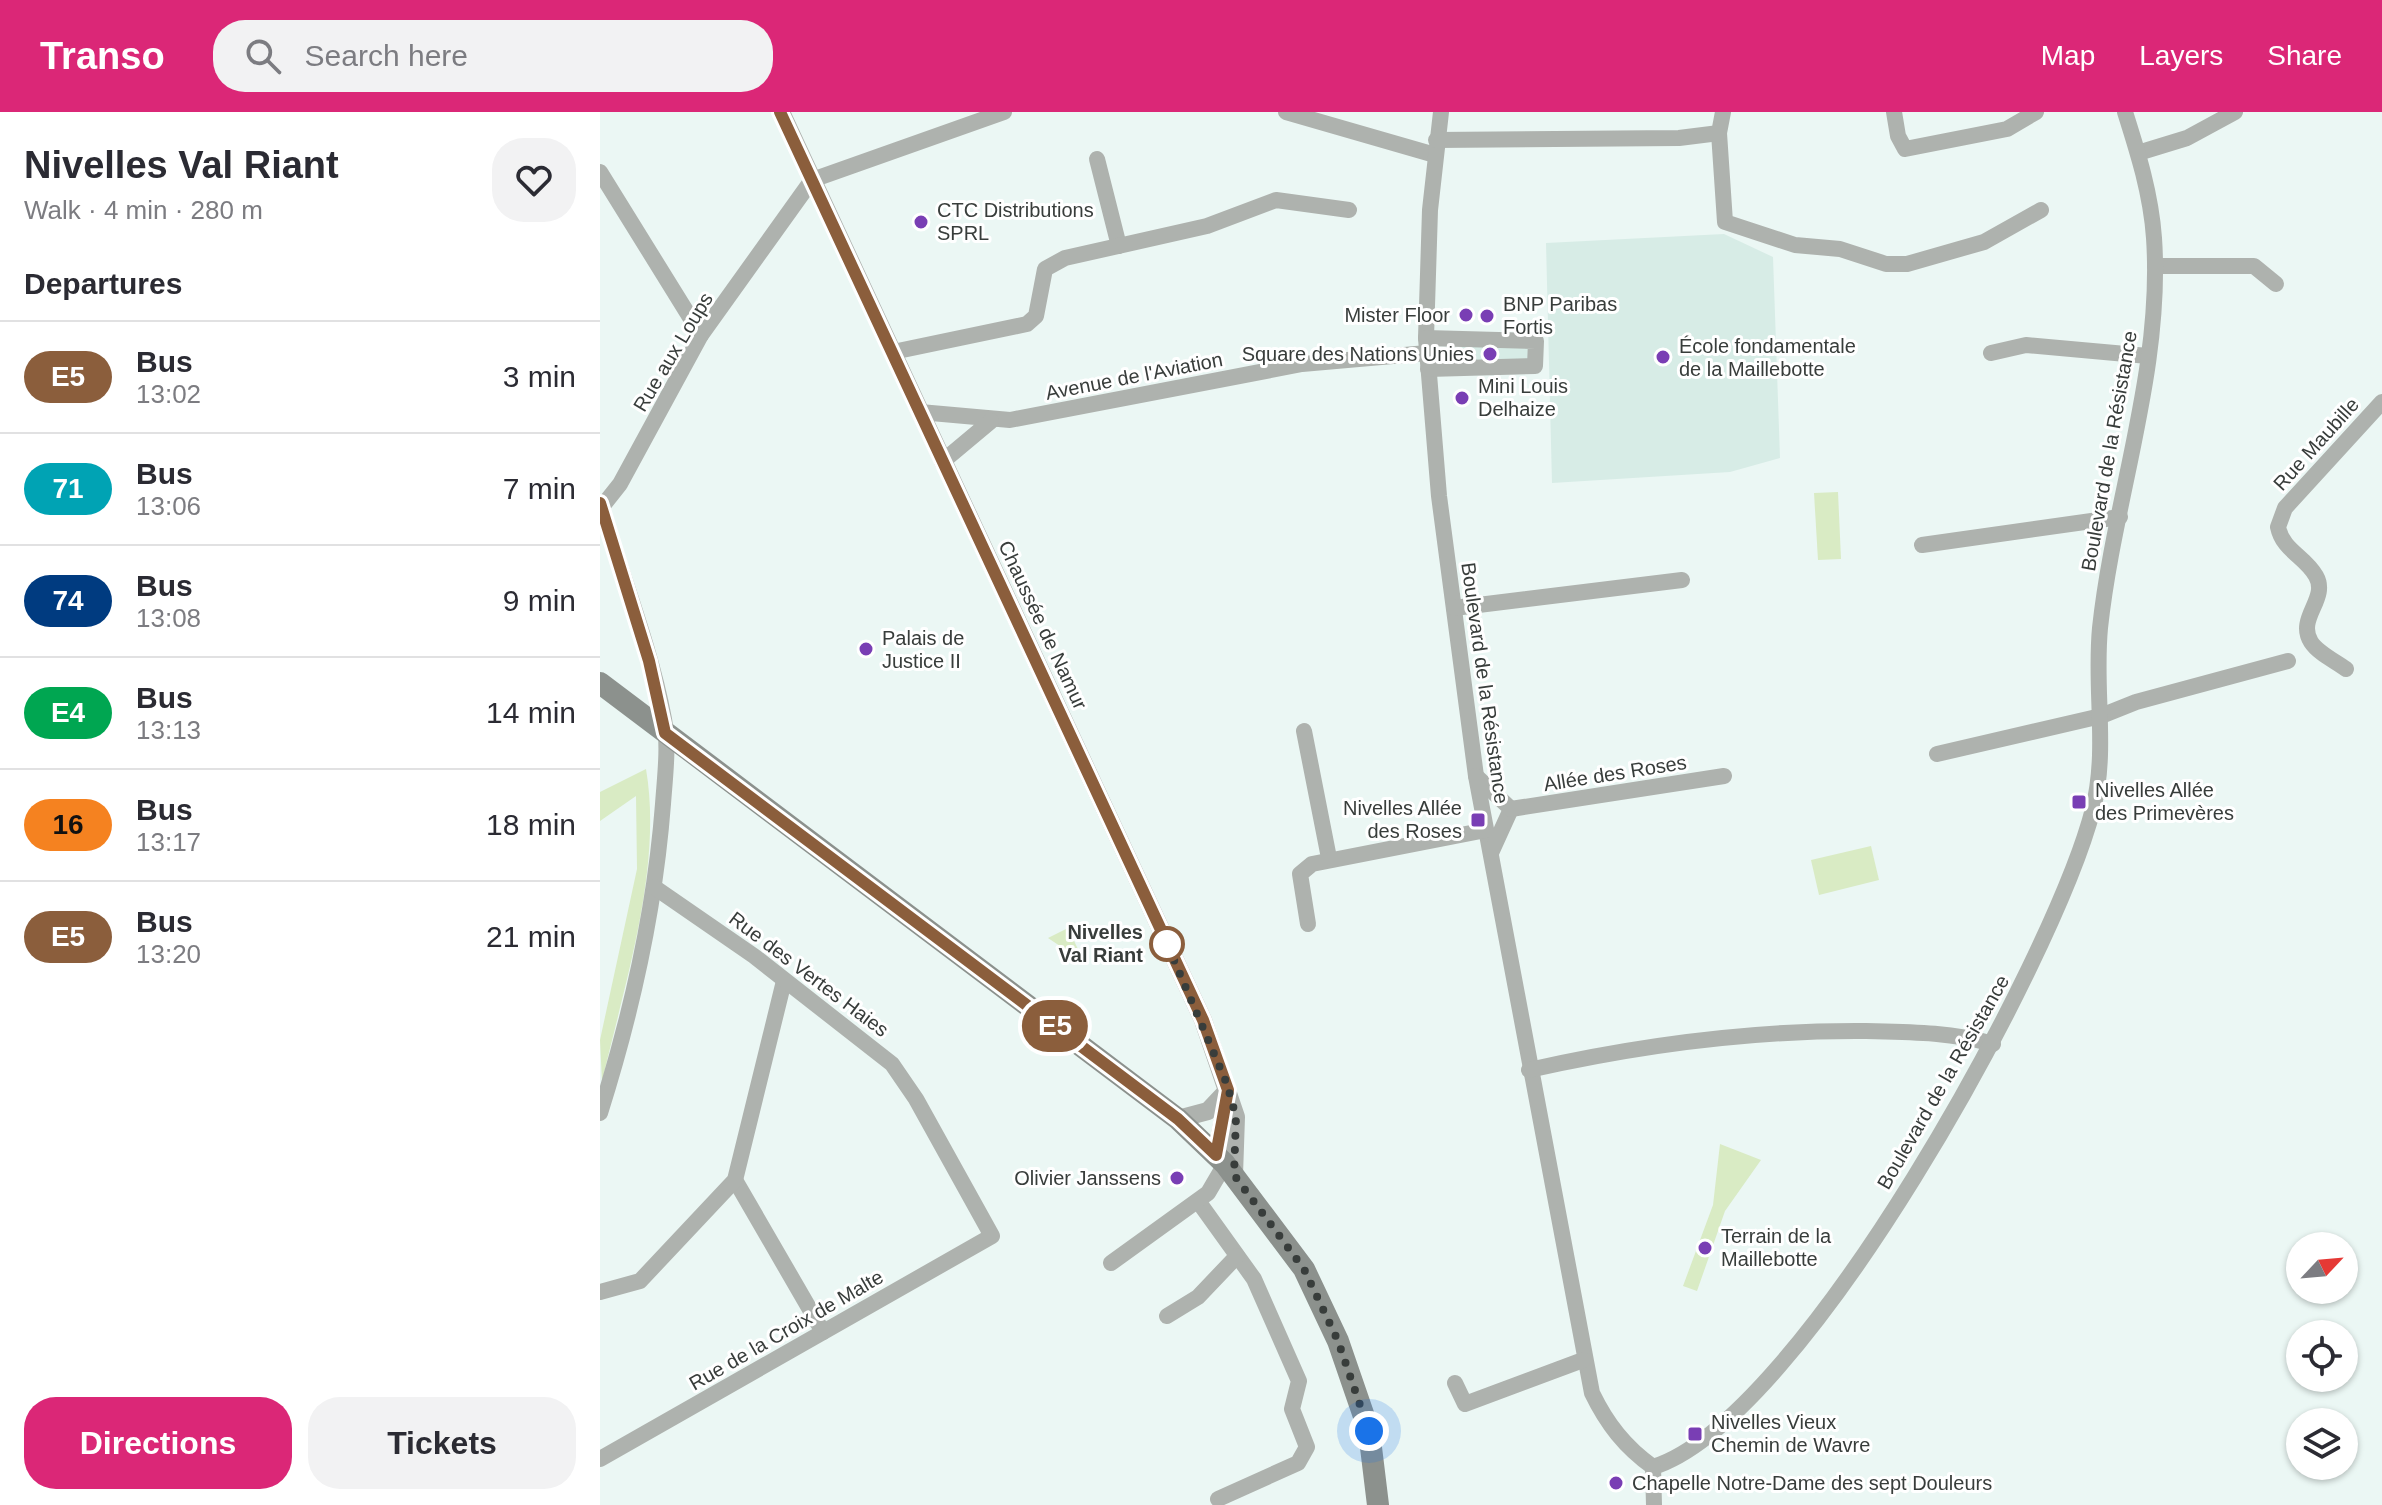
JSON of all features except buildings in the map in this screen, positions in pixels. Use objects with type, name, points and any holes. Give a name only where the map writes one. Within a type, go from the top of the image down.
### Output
[{"type":"main road","points":[[600,683],[1178,1119],[1225,1165],[1304,1269],[1338,1341],[1369,1431],[1378,1505]]},
{"type":"street","name":"Chaussée de Namur","points":[[781,112],[1203,1020],[1236,1117],[1225,1165]]},
{"type":"street","points":[[812,180],[1004,112]]},
{"type":"street","points":[[1286,112],[1436,148],[1679,138],[1719,133]]},
{"type":"street","name":"Boulevard de la Résistance","points":[[1441,112],[1436,148],[1427,353],[1454,608],[1476,776],[1583,1360],[1592,1393],[1605,1420],[1634,1453],[1653,1467],[1680,1459],[1798,1344],[1864,1253],[1993,1044],[2049,929],[2085,836],[2102,769],[2100,628],[2148,356],[2155,266],[2149,202],[2125,112]]},
{"type":"street","points":[[1723,112],[1719,133],[1725,222],[1795,245],[1840,249],[1886,264],[1907,264],[1984,242],[2041,210]]},
{"type":"street","points":[[1894,112],[1898,136],[1905,149],[2007,129],[2036,112]]},
{"type":"street","points":[[2138,153],[2187,138],[2235,112]]},
{"type":"street","points":[[1097,159],[1119,246]]},
{"type":"street","points":[[600,172],[701,335]]},
{"type":"street","name":"Rue aux Loups","points":[[601,505],[620,484],[701,335],[812,180]]},
{"type":"street","points":[[893,352],[1027,324],[1036,316],[1041,280],[1051,262],[1207,226],[1276,200],[1349,210]]},
{"type":"street","points":[[2155,266],[2254,266],[2276,284]]},
{"type":"street","points":[[1536,341],[1535,366],[1427,353],[1536,341]]},
{"type":"street","points":[[1991,353],[2026,345],[2148,356]]},
{"type":"street","name":"Avenue de l'Aviation","points":[[920,412],[991,421],[1302,364],[1427,353]]},
{"type":"street","name":"Rue Maubille","points":[[2346,669],[2311,642],[2306,628],[2308,615],[2320,587],[2316,575],[2286,547],[2278,527],[2285,508],[2382,402]]},
{"type":"street","name":"Avenue de l'Aviation","points":[[942,462],[991,421]]},
{"type":"street","points":[[600,1113],[632,1000],[654,887],[666,768],[665,733],[649,661],[601,505]]},
{"type":"street","points":[[1922,545],[2120,517]]},
{"type":"street","points":[[1454,608],[1682,580]]},
{"type":"street","points":[[1937,754],[2101,716],[2136,702],[2288,661]]},
{"type":"street","points":[[1304,731],[1329,858]]},
{"type":"street","points":[[1476,776],[1511,809],[1491,853]]},
{"type":"street","name":"Allée des Roses","points":[[1511,809],[1724,776]]},
{"type":"street","points":[[1308,924],[1300,874],[1312,864],[1329,858],[1486,830]]},
{"type":"street","name":"Rue des Vertes Haies","points":[[654,887],[892,1064],[916,1099],[992,1236]]},
{"type":"street","points":[[600,1292],[640,1281],[735,1180],[784,981]]},
{"type":"street","points":[[1529,1070],[1634,1048],[1750,1035],[1915,1032],[1967,1037],[1993,1044]]},
{"type":"street","points":[[1178,1119],[1208,1111],[1228,1090]]},
{"type":"street","points":[[1111,1263],[1208,1193],[1225,1165],[1228,1090]]},
{"type":"street","points":[[735,1180],[823,1332]]},
{"type":"street","points":[[1198,1201],[1254,1279],[1299,1381],[1292,1409],[1307,1447],[1298,1463],[1218,1499]]},
{"type":"street","name":"Rue de la Croix de Malte","points":[[600,1459],[992,1236]]},
{"type":"street","points":[[1167,1316],[1198,1297],[1237,1256]]},
{"type":"street","points":[[1455,1383],[1465,1404],[1583,1360]]},
{"type":"street","points":[[1653,1467],[1654,1505]]},
{"type":"shaded area","name":"École fondamentale de la Maillebotte","points":[[1724,234],[1773,257],[1780,458],[1730,472],[1552,483],[1546,243]]},
{"type":"shaded area","name":"Square des Nations Unies","points":[[1452,347],[1528,347],[1528,360],[1452,360]]},
{"type":"green space","points":[[1838,492],[1841,559],[1818,560],[1814,493]]},
{"type":"green space","points":[[646,769],[650,807],[645,886],[639,926],[602,1082],[600,1040],[637,869],[636,796],[600,821],[600,792]]},
{"type":"green space","points":[[1871,846],[1879,880],[1819,895],[1811,860]]},
{"type":"green space","points":[[1068,928],[1084,962],[1048,938]]},
{"type":"green space","name":"Terrain de la Maillebotte","points":[[1720,1144],[1761,1160],[1725,1211],[1697,1291],[1683,1286],[1713,1205]]},
{"type":"bus line","name":"E5","points":[[600,503],[649,661],[665,733],[1178,1119],[1216,1155],[1228,1090],[1203,1020],[780,112]]},
{"type":"place","name":"CTC Distributions SPRL","points":[[921,222]]},
{"type":"place","name":"Mister Floor","points":[[1466,315]]},
{"type":"place","name":"BNP Paribas Fortis","points":[[1487,316]]},
{"type":"place","name":"Square des Nations Unies","points":[[1490,354]]},
{"type":"place","name":"École fondamentale de la Maillebotte","points":[[1663,357]]},
{"type":"place","name":"Mini Louis Delhaize","points":[[1462,398]]},
{"type":"place","name":"Palais de Justice II","points":[[866,649]]},
{"type":"place","name":"Nivelles Allée des Primevères","points":[[2079,802]]},
{"type":"place","name":"Nivelles Allée des Roses","points":[[1478,820]]},
{"type":"place","name":"Nivelles Val Riant","points":[[1167,944]]},
{"type":"place","name":"Olivier Janssens","points":[[1177,1178]]},
{"type":"place","name":"Terrain de la Maillebotte","points":[[1705,1248]]},
{"type":"place","name":"Nivelles Vieux Chemin de Wavre","points":[[1695,1434]]},
{"type":"place","name":"Chapelle Notre-Dame des sept Douleurs","points":[[1616,1483]]},
{"type":"route","points":[[1167,944],[1165,939],[1203,1020],[1227,1084],[1236,1117],[1234,1175],[1304,1269],[1338,1341],[1369,1431]]}]
